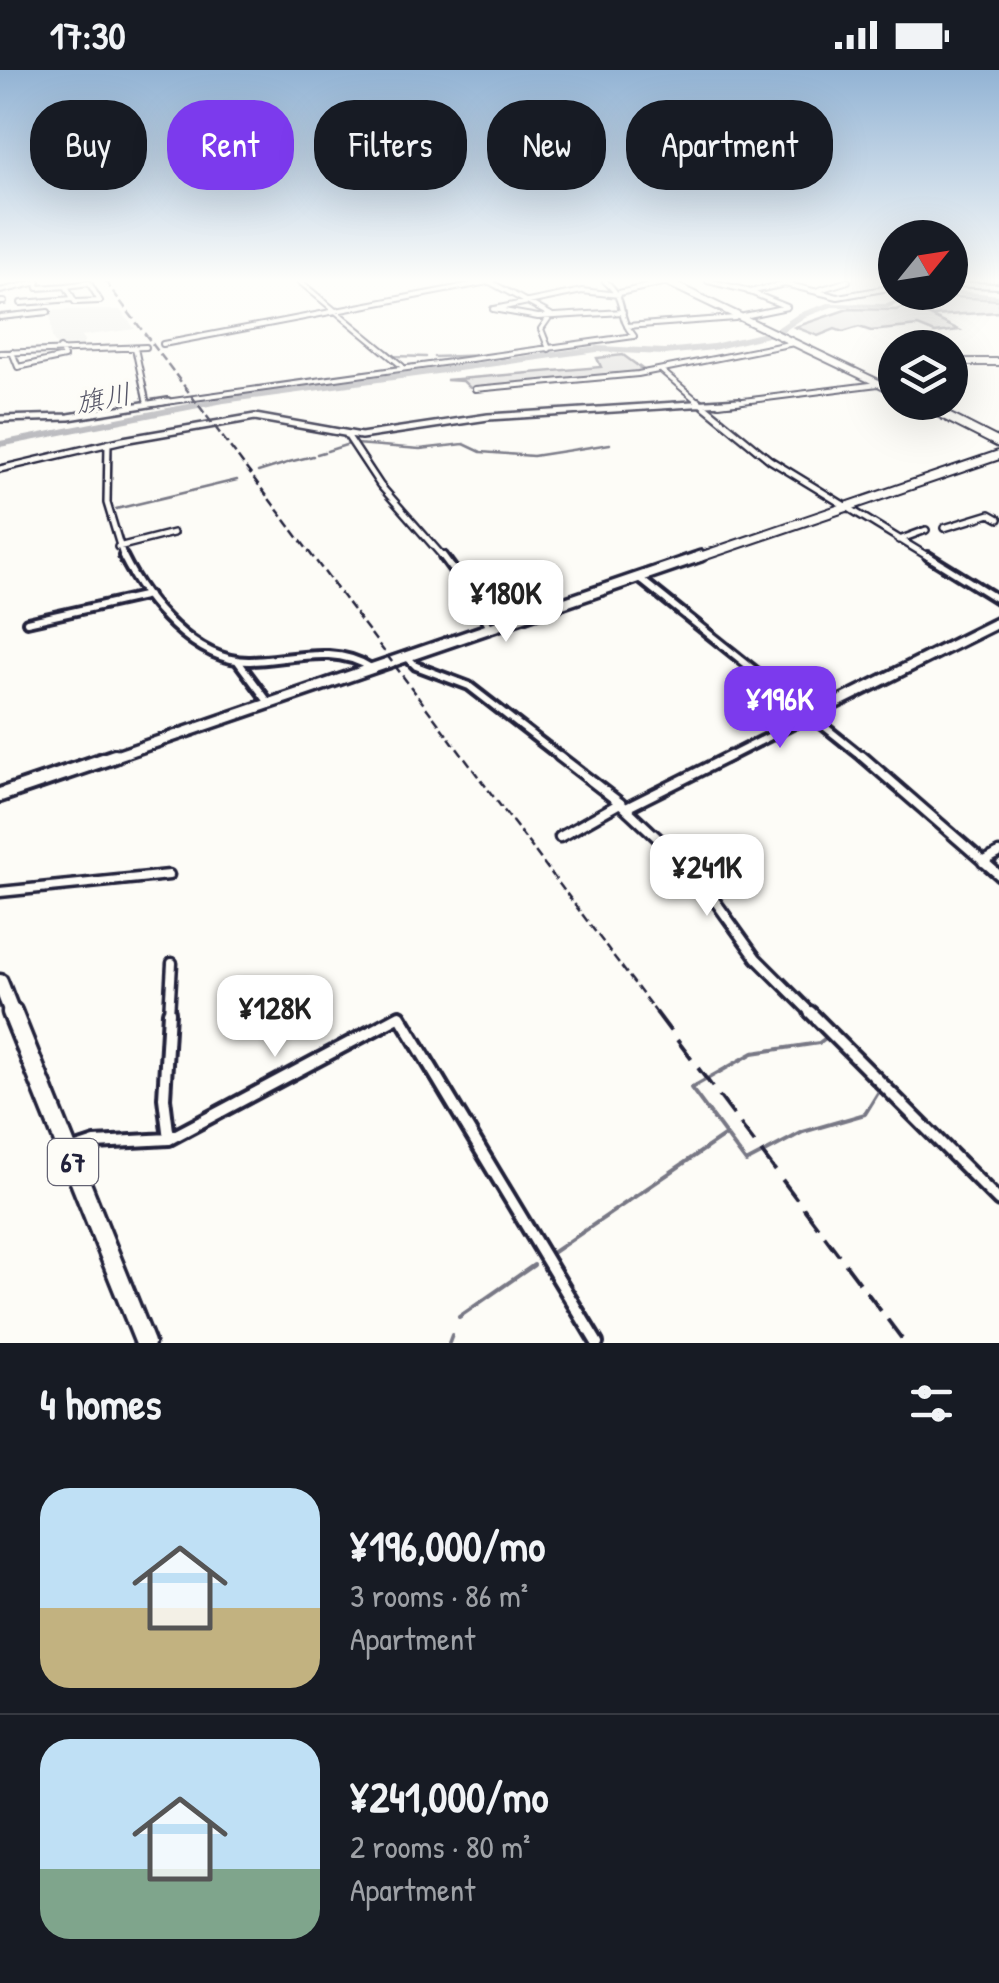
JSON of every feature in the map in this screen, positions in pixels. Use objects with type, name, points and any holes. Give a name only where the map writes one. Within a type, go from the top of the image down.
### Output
[{"type":"main road","name":"67","points":[[0,982],[145,1343]]},
{"type":"street","points":[[163,344],[182,340]]},
{"type":"street","points":[[371,340],[402,366]]},
{"type":"street","points":[[546,340],[549,349]]},
{"type":"street","points":[[0,418],[70,418],[402,366],[605,340]]},
{"type":"street","points":[[790,340],[878,383]]},
{"type":"street","points":[[474,389],[662,371],[793,342]]},
{"type":"street","points":[[0,353],[146,347]]},
{"type":"street","points":[[12,352],[18,366],[64,358],[60,348]]},
{"type":"street","points":[[135,348],[146,404]]},
{"type":"street","points":[[36,350],[41,362]]},
{"type":"street","points":[[968,362],[999,362]]},
{"type":"street","points":[[662,371],[756,450],[843,508],[999,600]]},
{"type":"street","points":[[0,469],[108,443],[255,417],[347,435],[392,434],[544,412],[708,406],[878,384]]},
{"type":"street","points":[[953,420],[999,444]]},
{"type":"street","points":[[347,435],[400,509],[459,574],[490,630]]},
{"type":"street","points":[[108,443],[112,462],[107,499],[118,547],[148,596],[178,629],[236,660],[269,704]]},
{"type":"street","points":[[0,795],[999,454]]},
{"type":"street","points":[[944,528],[990,514],[999,520]]},
{"type":"street","points":[[898,541],[926,530]]},
{"type":"street","points":[[118,547],[173,533]]},
{"type":"street","points":[[638,578],[999,875]]},
{"type":"street","points":[[27,622],[148,596]]},
{"type":"street","points":[[560,837],[999,622]]},
{"type":"street","points":[[236,660],[328,656],[358,660],[372,668]]},
{"type":"street","points":[[407,657],[413,664],[469,686],[623,806],[695,873],[756,958],[999,1201]]},
{"type":"street","points":[[983,862],[999,853]]},
{"type":"street","points":[[0,892],[170,875]]},
{"type":"street","points":[[169,1139],[165,1082],[172,1017],[172,964]]},
{"type":"street","points":[[69,1152],[95,1142],[169,1139],[400,1016],[597,1343]]},
{"type":"shaded area","points":[[53,340],[85,340],[80,348],[57,347]]},
{"type":"shaded area","points":[[623,355],[645,371],[470,388],[463,381],[446,380],[601,367],[597,358]]},
{"type":"waterway","name":"旗川","points":[[0,444],[224,400],[597,349],[665,352],[741,340]]},
{"type":"waterway","points":[[387,350],[394,356],[426,357]]},
{"type":"waterway","points":[[434,357],[488,355]]},
{"type":"waterway","name":"旗川","points":[[500,358],[507,361]]},
{"type":"waterway","points":[[327,451],[349,444]]},
{"type":"waterway","points":[[356,444],[420,449],[464,444],[481,452],[533,456],[610,444]]},
{"type":"waterway","points":[[317,454],[324,452]]},
{"type":"waterway","points":[[289,462],[313,456]]},
{"type":"waterway","points":[[258,472],[287,463]]},
{"type":"waterway","points":[[116,509],[237,480]]},
{"type":"waterway","points":[[827,1037],[819,1043],[753,1053],[691,1088],[746,1162],[803,1132],[865,1114],[881,1088]]},
{"type":"waterway","points":[[552,1253],[724,1136]]},
{"type":"waterway","points":[[459,1317],[534,1265]]},
{"type":"waterway","points":[[449,1343],[452,1335]]},
{"type":"railway","points":[[150,340],[658,1015]]},
{"type":"railway","points":[[656,1012],[905,1343]]}]
